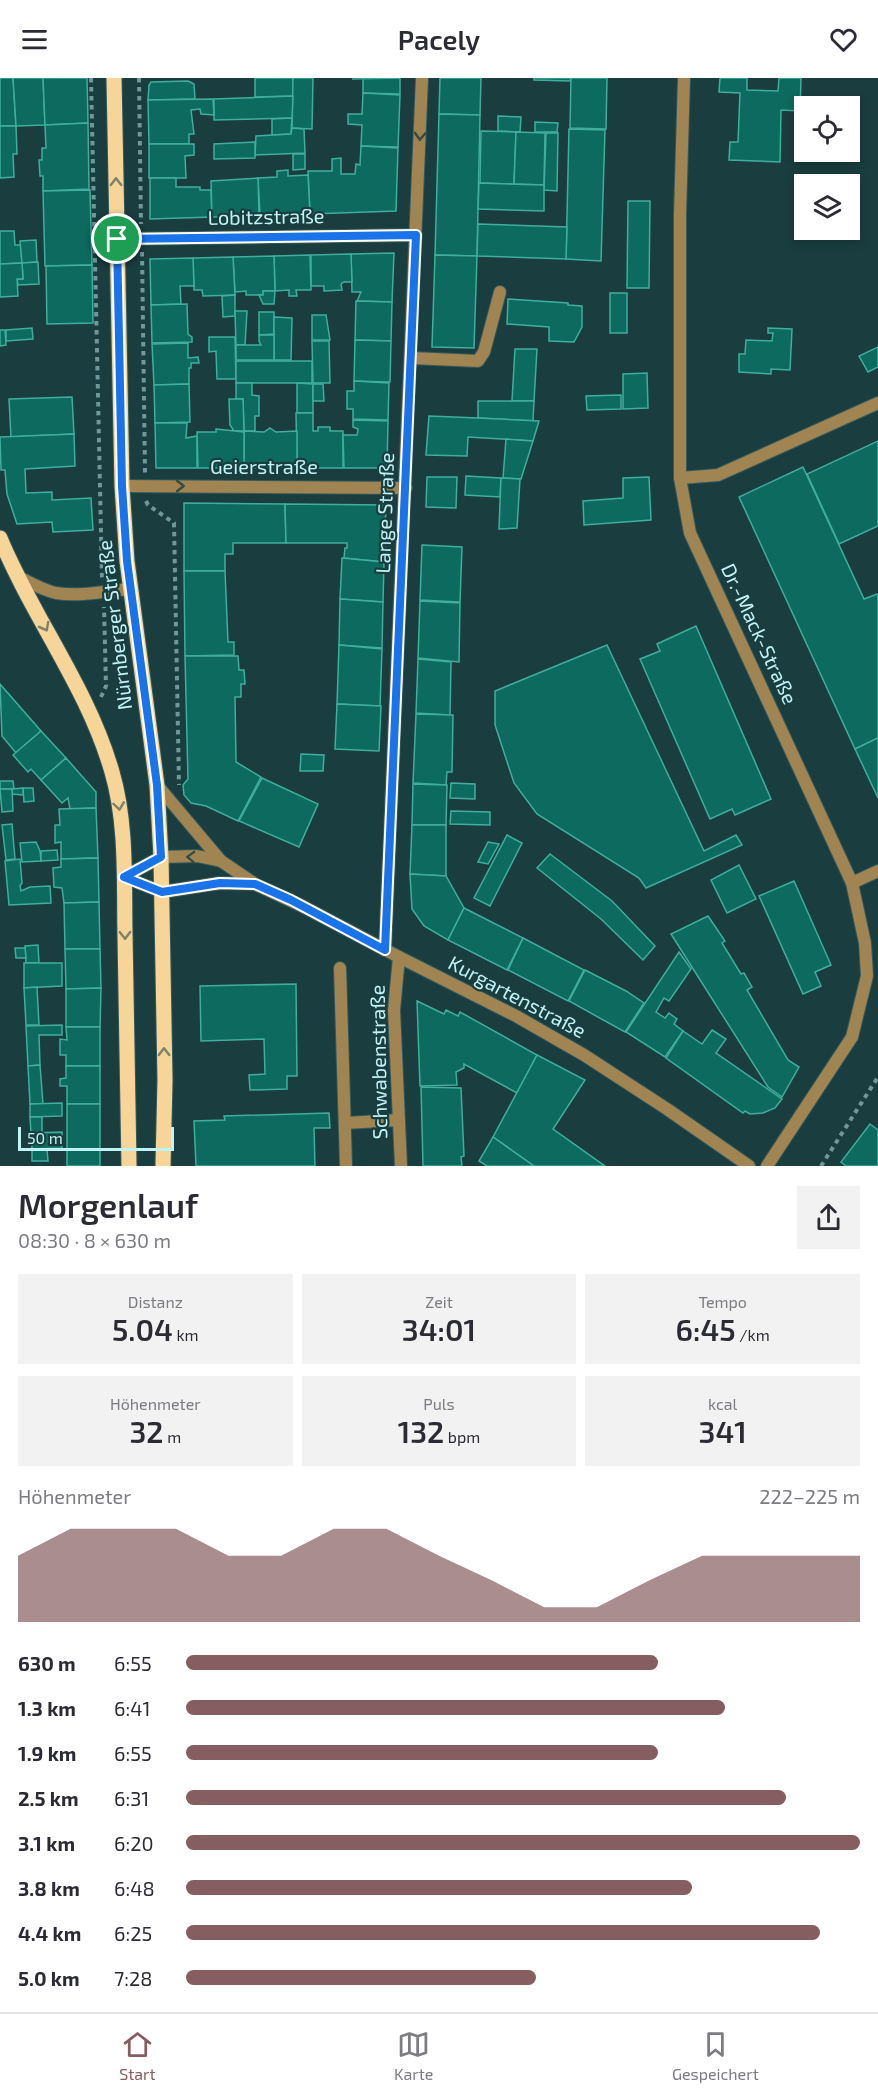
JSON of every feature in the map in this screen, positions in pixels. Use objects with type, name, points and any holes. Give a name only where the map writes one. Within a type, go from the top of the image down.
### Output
[{"type":"main road","name":"Nürnberger Straße","points":[[114,78],[122,486],[130,590],[157,785],[161,857],[165,1080],[163,1166]]},
{"type":"main road","points":[[0,538],[17,576],[89,712],[112,772],[118,796],[124,877],[129,1166]]},
{"type":"street","name":"Lange Straße","points":[[385,950],[422,78]]},
{"type":"street","name":"Dr.-Mack-Straße","points":[[684,78],[680,214],[680,478],[690,533],[852,883],[865,943],[867,976],[852,1037],[767,1166]]},
{"type":"street","name":"Lobitzstraße","points":[[117,239],[416,235]]},
{"type":"street","points":[[411,358],[478,361],[484,352],[500,292]]},
{"type":"street","points":[[680,478],[718,475],[878,403]]},
{"type":"street","name":"Geierstraße","points":[[122,486],[406,488]]},
{"type":"street","points":[[17,576],[56,593],[130,590]]},
{"type":"street","points":[[157,785],[221,861]]},
{"type":"street","name":"Kurgartenstraße","points":[[124,877],[161,857],[197,856],[221,861],[255,884],[291,900],[516,1016],[584,1055],[749,1166]]},
{"type":"street","points":[[852,883],[878,871]]},
{"type":"street","points":[[124,877],[162,892]]},
{"type":"street","name":"Kurgartenstraße","points":[[162,892],[209,884],[255,884]]},
{"type":"street","name":"Schwabenstraße","points":[[399,957],[394,1010],[401,1166]]},
{"type":"street","points":[[340,968],[346,1166]]},
{"type":"street","points":[[345,1123],[398,1120]]},
{"type":"path","points":[[91,78],[103,581]]},
{"type":"path","points":[[139,78],[141,228]]},
{"type":"path","points":[[142,251],[145,476]]},
{"type":"path","points":[[146,501],[148,505],[174,523],[180,792]]},
{"type":"path","points":[[104,604],[106,686],[104,693]]},
{"type":"path","points":[[821,1166],[878,1077]]},
{"type":"building","points":[[0,78],[13,78],[16,126],[0,126]]},
{"type":"building","points":[[13,78],[43,78],[45,125],[16,126]]},
{"type":"building","points":[[43,78],[87,78],[88,123],[45,125]]},
{"type":"building","points":[[255,78],[293,78],[293,96],[255,97]]},
{"type":"building","points":[[293,78],[313,78],[312,129],[292,128]]},
{"type":"building","points":[[400,78],[400,94],[363,93],[363,79],[352,79]]},
{"type":"building","points":[[440,78],[481,78],[480,115],[439,114]]},
{"type":"building","points":[[534,78],[571,78],[570,81],[534,80]]},
{"type":"building","points":[[571,78],[607,78],[606,129],[570,128]]},
{"type":"building","points":[[720,78],[747,78],[747,90],[778,91],[779,78],[801,78],[800,96],[794,96],[794,111],[781,110],[780,162],[729,160],[730,142],[738,142],[740,93],[719,92]]},
{"type":"building","points":[[188,81],[194,84],[195,99],[148,100],[151,82]]},
{"type":"building","points":[[363,93],[400,95],[398,147],[361,146],[362,125],[348,124],[348,114],[362,114]]},
{"type":"building","points":[[293,96],[292,118],[214,120],[214,99]]},
{"type":"building","points":[[213,99],[214,115],[201,114],[200,109],[191,110],[194,134],[189,134],[189,144],[149,144],[148,100]]},
{"type":"building","points":[[439,114],[480,115],[477,256],[435,255]]},
{"type":"building","points":[[498,116],[521,117],[520,132],[498,131]]},
{"type":"building","points":[[292,118],[291,134],[272,135],[272,119]]},
{"type":"building","points":[[535,122],[558,123],[557,132],[535,132]]},
{"type":"building","points":[[88,123],[89,189],[43,191],[43,176],[40,176],[39,160],[42,160],[42,148],[46,148],[45,125]]},
{"type":"building","points":[[0,126],[16,126],[17,154],[13,154],[14,177],[0,178]]},
{"type":"building","points":[[292,128],[304,129],[305,153],[255,155],[256,136],[291,134]]},
{"type":"building","points":[[569,129],[605,130],[601,261],[566,259]]},
{"type":"building","points":[[481,131],[516,132],[514,184],[480,183]]},
{"type":"building","points":[[516,132],[545,133],[544,185],[514,184]]},
{"type":"building","points":[[546,133],[558,133],[557,191],[544,190]]},
{"type":"building","points":[[255,142],[255,158],[214,159],[214,144]]},
{"type":"building","points":[[149,144],[194,144],[194,155],[185,156],[186,178],[149,178]]},
{"type":"building","points":[[361,146],[398,148],[396,211],[310,214],[308,171],[332,171],[332,159],[341,158],[341,174],[355,174],[356,164],[360,165]]},
{"type":"building","points":[[293,154],[305,154],[305,169],[293,170]]},
{"type":"building","points":[[288,170],[288,176],[308,175],[310,214],[260,215],[258,178],[277,177],[277,171]]},
{"type":"building","points":[[150,178],[176,178],[176,187],[200,187],[200,190],[211,190],[212,217],[150,219]]},
{"type":"building","points":[[258,178],[259,216],[212,217],[211,181]]},
{"type":"building","points":[[479,183],[544,185],[544,211],[478,209]]},
{"type":"building","points":[[90,190],[92,265],[45,266],[43,191]]},
{"type":"building","points":[[628,201],[650,201],[649,288],[627,288]]},
{"type":"building","points":[[478,224],[567,227],[566,259],[477,256]]},
{"type":"building","points":[[0,231],[14,231],[15,245],[21,245],[22,263],[0,264]]},
{"type":"building","points":[[36,240],[37,262],[22,263],[20,241]]},
{"type":"building","points":[[394,253],[392,302],[357,301],[361,292],[352,292],[351,254]]},
{"type":"building","points":[[351,254],[352,282],[341,284],[342,290],[324,291],[324,286],[311,286],[311,255]]},
{"type":"building","points":[[310,255],[311,290],[296,290],[297,296],[289,296],[289,290],[275,291],[274,256]]},
{"type":"building","points":[[435,255],[477,256],[474,348],[432,347]]},
{"type":"building","points":[[274,256],[275,291],[263,291],[263,295],[246,295],[246,291],[235,292],[233,257]]},
{"type":"building","points":[[233,257],[235,295],[203,296],[202,290],[194,290],[193,258]]},
{"type":"building","points":[[193,258],[194,286],[180,286],[181,304],[151,305],[150,259]]},
{"type":"building","points":[[38,262],[39,284],[18,285],[17,279],[23,279],[22,263]]},
{"type":"building","points":[[22,263],[23,279],[17,279],[18,296],[0,297],[0,264]]},
{"type":"building","points":[[92,265],[93,323],[47,324],[46,266]]},
{"type":"building","points":[[263,291],[275,291],[274,304],[263,304],[259,295],[263,295]]},
{"type":"building","points":[[610,293],[627,293],[627,333],[610,333]]},
{"type":"building","points":[[235,295],[235,316],[223,317],[222,296]]},
{"type":"building","points":[[508,299],[582,306],[582,327],[574,342],[549,341],[549,327],[507,324]]},
{"type":"building","points":[[356,301],[392,302],[391,341],[355,340]]},
{"type":"building","points":[[187,304],[188,334],[192,337],[192,342],[152,343],[151,305]]},
{"type":"building","points":[[235,311],[247,311],[245,345],[236,345]]},
{"type":"building","points":[[259,312],[274,312],[274,334],[259,335]]},
{"type":"building","points":[[312,315],[326,315],[330,340],[312,340]]},
{"type":"building","points":[[274,317],[292,318],[291,360],[274,360]]},
{"type":"building","points":[[32,328],[33,339],[6,341],[6,330]]},
{"type":"building","points":[[768,328],[792,329],[790,370],[771,369],[771,374],[739,372],[739,354],[745,354],[746,340],[772,341],[773,333],[768,333]]},
{"type":"building","points":[[0,330],[5,330],[6,345],[0,346]]},
{"type":"building","points":[[259,335],[274,335],[274,360],[236,360],[236,345],[261,345]]},
{"type":"building","points":[[209,337],[235,337],[236,379],[217,379],[216,351],[209,352]]},
{"type":"building","points":[[355,340],[391,341],[390,382],[354,381]]},
{"type":"building","points":[[312,341],[329,341],[330,383],[313,383]]},
{"type":"building","points":[[188,343],[188,358],[198,357],[199,363],[191,363],[189,384],[154,385],[152,344]]},
{"type":"building","points":[[878,347],[878,367],[868,372],[859,356]]},
{"type":"building","points":[[515,349],[537,349],[534,401],[512,401]]},
{"type":"building","points":[[236,361],[312,361],[312,383],[236,383]]},
{"type":"building","points":[[647,373],[648,408],[623,409],[623,374]]},
{"type":"building","points":[[354,381],[389,383],[388,420],[353,419],[353,409],[347,409],[347,391],[354,391]]},
{"type":"building","points":[[236,383],[252,383],[252,395],[259,396],[259,416],[255,416],[255,431],[244,431],[243,399],[236,399]]},
{"type":"building","points":[[297,383],[313,384],[313,413],[297,413]]},
{"type":"building","points":[[189,384],[190,422],[155,423],[154,385]]},
{"type":"building","points":[[313,384],[323,384],[324,401],[313,401]]},
{"type":"building","points":[[621,395],[621,409],[587,410],[586,396]]},
{"type":"building","points":[[72,397],[74,434],[11,437],[9,399]]},
{"type":"building","points":[[229,399],[243,399],[244,431],[234,431],[230,425]]},
{"type":"building","points":[[478,401],[534,401],[533,421],[478,418]]},
{"type":"building","points":[[296,413],[313,413],[313,431],[318,431],[318,427],[330,427],[330,431],[343,431],[343,468],[297,468]]},
{"type":"building","points":[[429,416],[539,421],[533,441],[468,437],[467,456],[426,455]]},
{"type":"building","points":[[353,420],[388,421],[387,468],[344,468],[343,435],[357,435],[358,429],[353,427]]},
{"type":"building","points":[[155,423],[187,423],[186,438],[197,436],[197,468],[156,468]]},
{"type":"building","points":[[270,428],[276,432],[297,431],[297,467],[244,468],[244,431],[264,432]]},
{"type":"building","points":[[216,429],[244,432],[244,468],[198,468],[197,432],[216,432]]},
{"type":"building","points":[[74,434],[75,466],[25,469],[26,493],[52,492],[52,500],[91,498],[93,530],[53,532],[52,522],[17,524],[7,494],[5,470],[1,470],[0,437]]},
{"type":"building","points":[[506,439],[533,441],[521,479],[503,478]]},
{"type":"building","points":[[878,441],[878,526],[839,544],[807,474]]},
{"type":"building","points":[[803,467],[864,599],[877,594],[878,597],[878,738],[855,749],[739,497]]},
{"type":"building","points":[[466,476],[501,478],[500,497],[465,495]]},
{"type":"building","points":[[427,477],[457,477],[456,508],[426,507]]},
{"type":"building","points":[[649,477],[651,520],[584,525],[583,501],[623,498],[623,478]]},
{"type":"building","points":[[501,478],[520,479],[517,528],[499,529]]},
{"type":"building","points":[[184,503],[285,504],[286,543],[233,543],[233,554],[225,554],[225,571],[184,571]]},
{"type":"building","points":[[285,504],[386,505],[384,562],[344,558],[347,543],[286,543]]},
{"type":"building","points":[[422,545],[462,547],[460,602],[420,600]]},
{"type":"building","points":[[342,558],[384,562],[383,602],[340,599]]},
{"type":"building","points":[[184,571],[225,571],[228,642],[234,642],[234,655],[185,656]]},
{"type":"building","points":[[340,599],[383,602],[382,648],[339,645]]},
{"type":"building","points":[[420,601],[460,603],[459,662],[418,658]]},
{"type":"building","points":[[696,626],[771,799],[735,815],[732,809],[710,819],[640,659],[660,651],[657,644]]},
{"type":"building","points":[[339,645],[382,649],[380,706],[337,704]]},
{"type":"building","points":[[607,645],[704,851],[736,835],[742,845],[646,888],[639,878],[537,814],[514,783],[495,725],[495,691]]},
{"type":"building","points":[[185,656],[238,656],[239,670],[244,670],[245,684],[241,684],[241,697],[235,697],[236,762],[261,777],[238,821],[206,806],[191,803],[184,795],[183,785],[188,779]]},
{"type":"building","points":[[418,659],[451,662],[450,715],[416,713]]},
{"type":"building","points":[[0,684],[41,731],[16,753],[2,736]]},
{"type":"building","points":[[337,704],[381,706],[379,751],[335,749]]},
{"type":"building","points":[[416,714],[453,715],[452,772],[447,772],[446,785],[413,783]]},
{"type":"building","points":[[41,731],[66,758],[41,780],[31,769],[28,772],[13,755]]},
{"type":"building","points":[[878,738],[878,798],[855,749]]},
{"type":"building","points":[[301,754],[324,755],[323,771],[300,771]]},
{"type":"building","points":[[66,758],[96,792],[96,808],[70,809],[68,798],[62,803],[41,780]]},
{"type":"building","points":[[262,778],[318,804],[299,847],[239,821]]},
{"type":"building","points":[[0,781],[13,781],[14,789],[0,789]]},
{"type":"building","points":[[451,783],[475,784],[475,799],[450,798]]},
{"type":"building","points":[[413,784],[447,785],[446,825],[412,825]]},
{"type":"building","points":[[23,788],[33,788],[34,801],[24,802]]},
{"type":"building","points":[[23,788],[23,795],[12,794],[12,789]]},
{"type":"building","points":[[0,789],[12,789],[13,811],[2,812]]},
{"type":"building","points":[[96,808],[98,858],[61,859],[61,842],[55,843],[55,825],[60,825],[59,809]]},
{"type":"building","points":[[451,811],[490,812],[490,825],[450,824]]},
{"type":"building","points":[[12,824],[15,859],[6,860],[2,825]]},
{"type":"building","points":[[412,825],[446,825],[446,876],[410,874]]},
{"type":"building","points":[[507,835],[522,843],[490,906],[474,898]]},
{"type":"building","points":[[36,842],[41,861],[22,862],[20,843]]},
{"type":"building","points":[[488,842],[499,844],[488,864],[478,862]]},
{"type":"building","points":[[57,850],[58,860],[41,861],[41,851]]},
{"type":"building","points":[[550,854],[612,901],[655,946],[643,960],[601,919],[537,868]]},
{"type":"building","points":[[98,858],[99,902],[64,903],[62,888],[54,887],[53,868],[61,867],[61,859]]},
{"type":"building","points":[[20,859],[21,891],[30,887],[50,886],[51,903],[9,905],[5,861]]},
{"type":"building","points":[[739,865],[756,899],[727,913],[711,880]]},
{"type":"building","points":[[410,874],[446,876],[464,908],[448,940],[424,926],[412,909]]},
{"type":"building","points":[[794,881],[831,965],[815,972],[821,986],[803,994],[759,896]]},
{"type":"building","points":[[99,902],[100,949],[65,949],[64,903]]},
{"type":"building","points":[[464,908],[523,938],[507,970],[448,940]]},
{"type":"building","points":[[708,916],[725,941],[722,943],[741,974],[744,973],[752,987],[747,990],[788,1060],[799,1067],[782,1097],[768,1087],[671,934]]},
{"type":"building","points":[[523,938],[584,970],[568,1001],[508,970]]},
{"type":"building","points":[[38,945],[39,963],[26,963],[25,946]]},
{"type":"building","points":[[15,948],[25,948],[26,958],[16,958]]},
{"type":"building","points":[[65,949],[100,949],[101,988],[66,989]]},
{"type":"building","points":[[679,952],[691,969],[669,1001],[664,998],[656,1012],[665,1018],[669,1013],[677,1019],[674,1024],[683,1031],[665,1057],[626,1032]]},
{"type":"building","points":[[24,963],[62,963],[62,986],[24,988]]},
{"type":"building","points":[[585,970],[644,1003],[625,1032],[569,1001]]},
{"type":"building","points":[[296,984],[297,1076],[287,1076],[287,1089],[250,1090],[249,1075],[265,1074],[264,1039],[201,1041],[200,986]]},
{"type":"building","points":[[37,987],[39,1025],[26,1025],[24,988]]},
{"type":"building","points":[[101,988],[100,1027],[66,1027],[66,989]]},
{"type":"building","points":[[417,1001],[444,1014],[446,1010],[458,1016],[460,1012],[537,1055],[517,1093],[464,1064],[464,1068],[456,1072],[457,1085],[420,1086]]},
{"type":"building","points":[[62,1025],[62,1035],[39,1035],[40,1065],[28,1066],[26,1026]]},
{"type":"building","points":[[66,1027],[100,1027],[100,1066],[66,1066],[66,1055],[60,1055],[60,1039],[67,1040]]},
{"type":"building","points":[[712,1030],[726,1039],[716,1053],[782,1099],[775,1108],[763,1113],[750,1114],[745,1111],[743,1113],[666,1058],[683,1031],[702,1044]]},
{"type":"building","points":[[537,1055],[585,1080],[553,1129],[605,1166],[534,1166],[493,1137]]},
{"type":"building","points":[[40,1065],[43,1104],[30,1104],[28,1066]]},
{"type":"building","points":[[66,1066],[100,1066],[100,1104],[67,1104],[67,1086],[60,1086],[60,1079],[66,1078]]},
{"type":"building","points":[[421,1087],[461,1088],[464,1156],[461,1157],[462,1166],[423,1166]]},
{"type":"building","points":[[62,1103],[62,1116],[30,1117],[30,1104]]},
{"type":"building","points":[[67,1104],[100,1104],[100,1149],[67,1149]]},
{"type":"building","points":[[329,1113],[330,1128],[314,1128],[315,1166],[196,1166],[194,1121],[225,1120],[224,1116]]},
{"type":"building","points":[[30,1117],[42,1117],[42,1133],[31,1133]]},
{"type":"building","points":[[870,1124],[878,1130],[878,1166],[846,1166],[841,1162]]},
{"type":"building","points":[[62,1132],[62,1148],[32,1149],[31,1133]]},
{"type":"building","points":[[493,1137],[534,1166],[487,1166],[479,1161]]},
{"type":"building","points":[[32,1149],[47,1149],[48,1161],[32,1161]]},
{"type":"building","points":[[67,1149],[100,1149],[100,1166],[67,1166]]},
{"type":"route","points":[[416,235],[385,950],[291,900],[255,884],[220,883],[162,892],[124,877],[161,857],[157,785],[125,535],[117,239],[416,235]]}]
